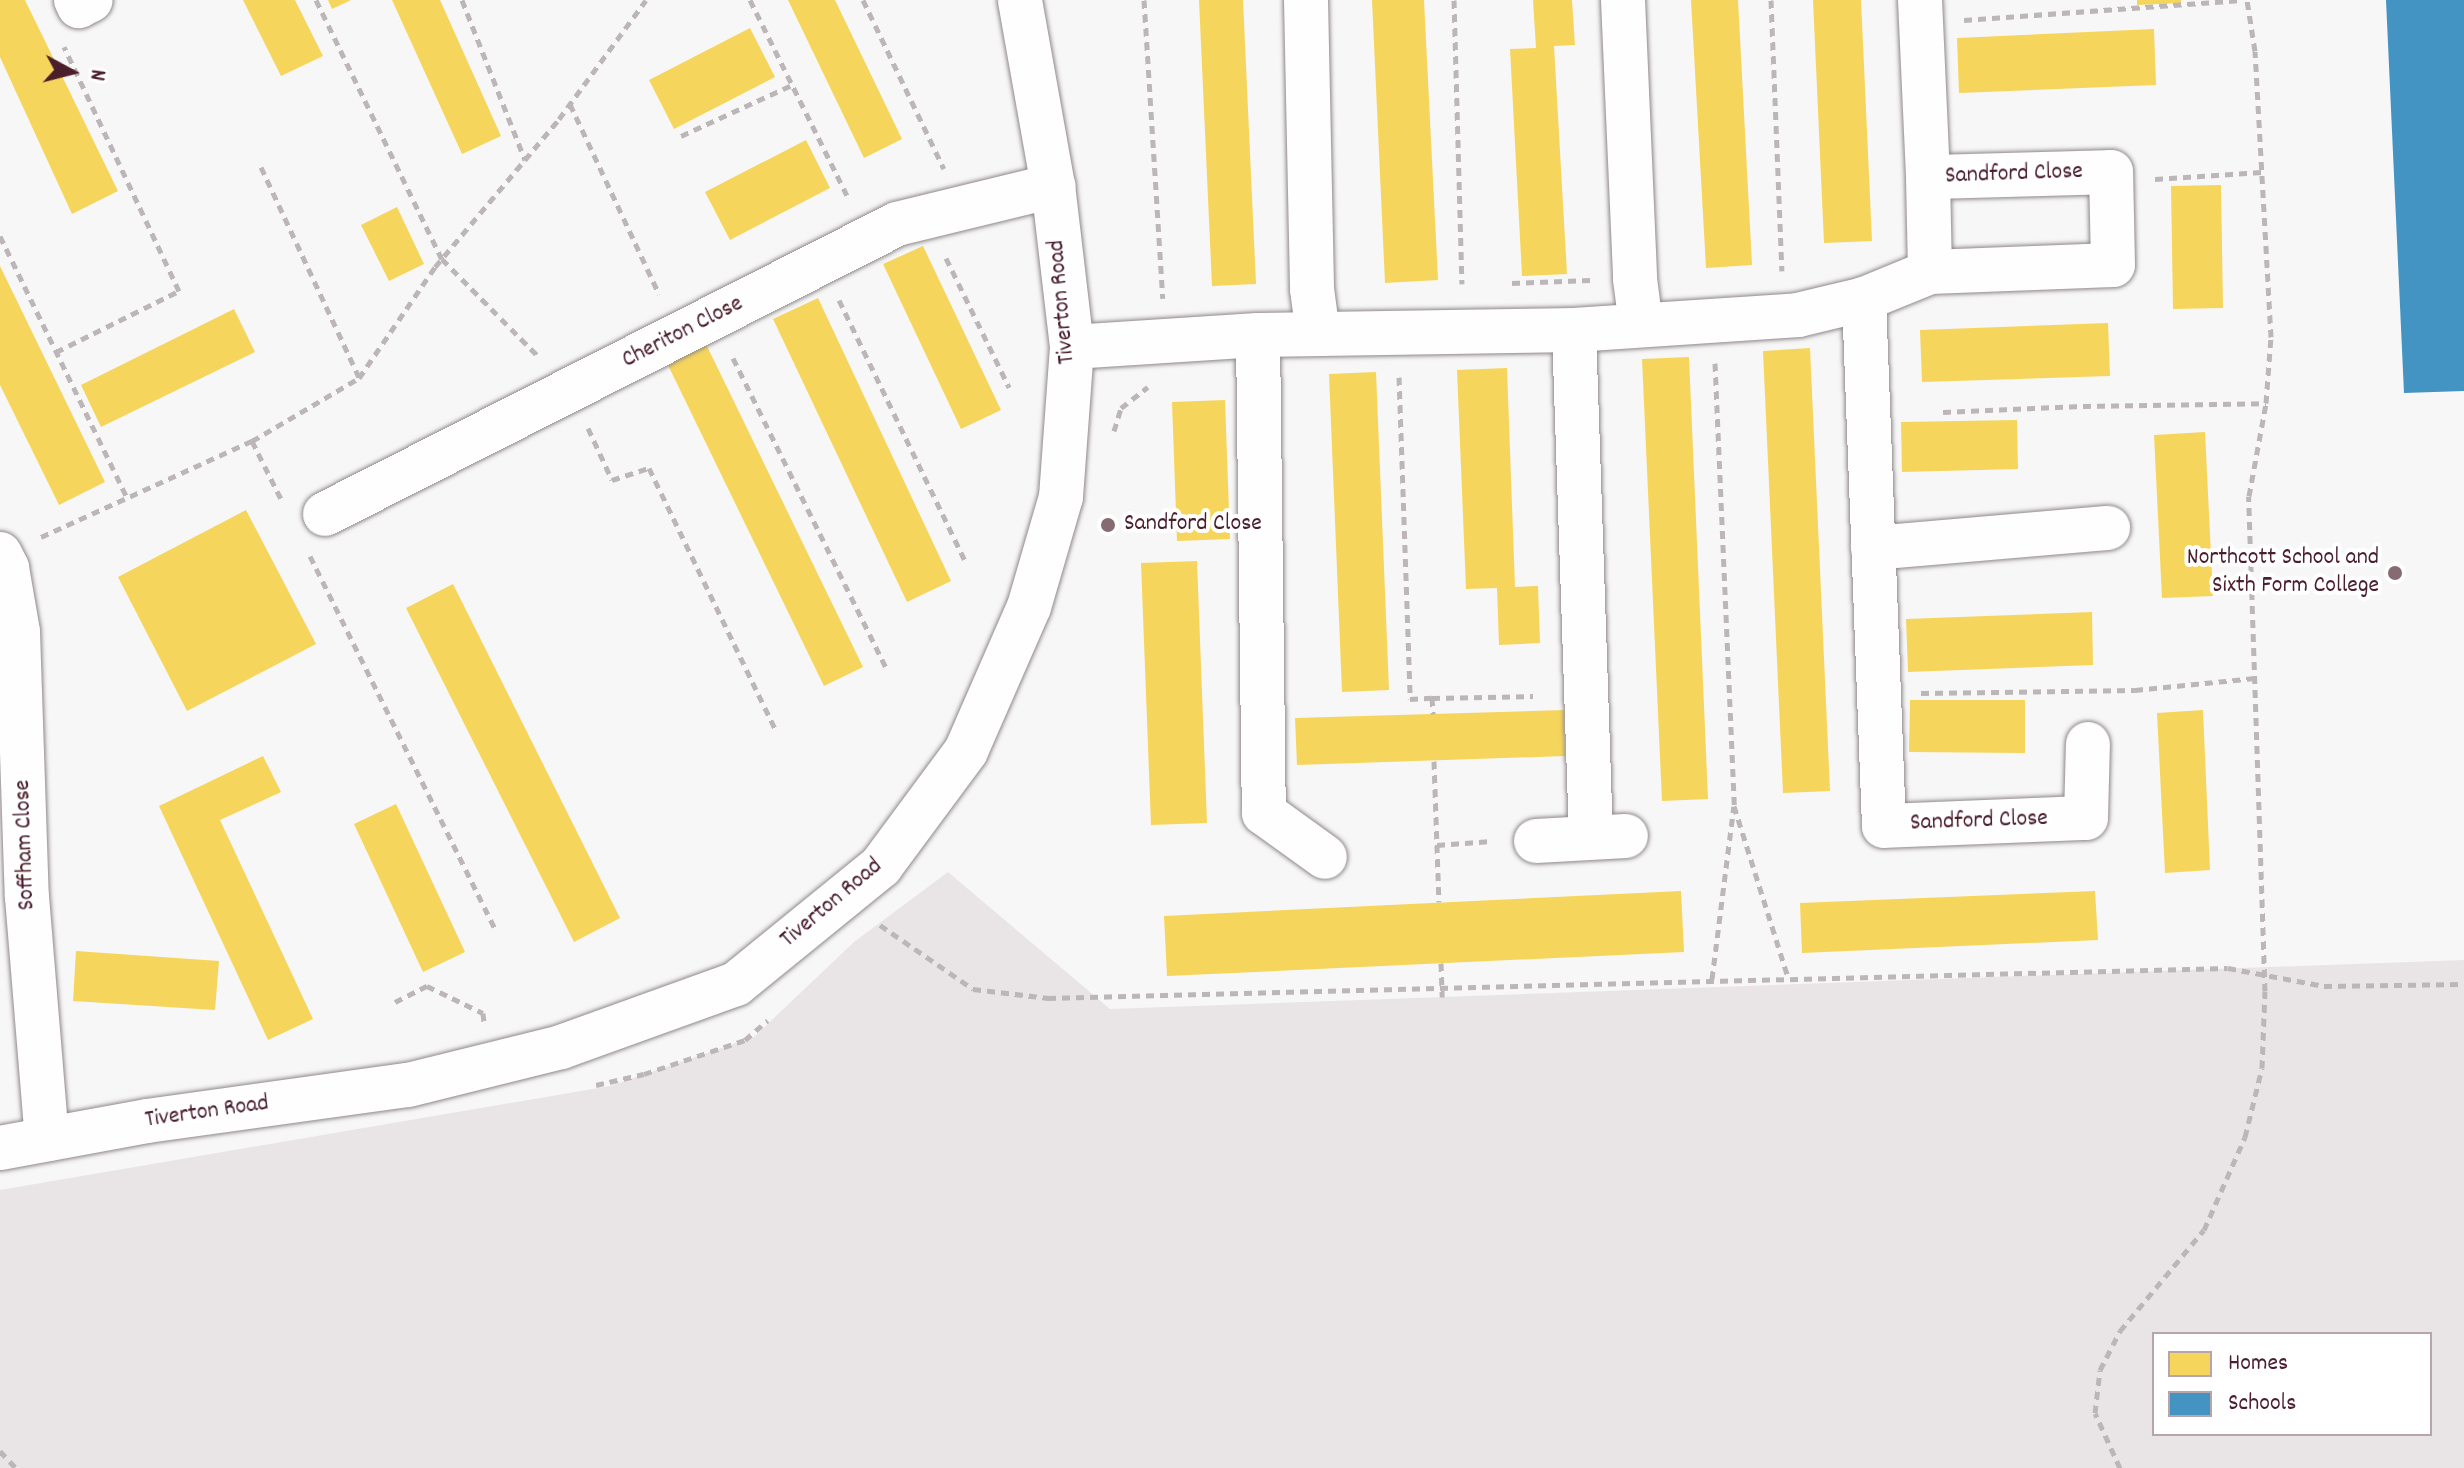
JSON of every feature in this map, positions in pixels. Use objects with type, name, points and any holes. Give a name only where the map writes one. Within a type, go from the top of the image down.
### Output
[{"type":"street","name":"Tiverton Road","points":[[0,1148],[408,1085],[561,1047],[736,984],[881,866],[966,751],[1029,607],[1061,497],[1072,347],[1053,186],[1020,0]]},
{"type":"street","points":[[1306,0],[1312,289],[1318,334]]},
{"type":"street","points":[[1623,0],[1635,279],[1641,325]]},
{"type":"street","name":"Sandford Close","points":[[1921,12],[1930,272]]},
{"type":"street","name":"Sandford Close","points":[[1072,347],[1258,335],[1574,330],[1784,316],[1864,299],[1930,272],[2113,265],[2111,172],[1928,177]]},
{"type":"street","name":"Cheriton Close","points":[[307,526],[897,224],[1053,186]]},
{"type":"street","name":"Sandford Close","points":[[1864,299],[1884,826],[2086,818],[2088,744]]},
{"type":"street","points":[[1536,841],[1608,836],[1574,330]]},
{"type":"street","points":[[1258,335],[1264,813],[1325,857]]},
{"type":"street","points":[[1873,548],[2108,528]]},
{"type":"street","name":"Soffham Close","points":[[0,555],[7,568],[18,632],[27,897],[47,1139]]},
{"type":"path","points":[[316,0],[442,259],[570,390],[612,480],[649,468],[776,731]]},
{"type":"path","points":[[462,0],[525,160]]},
{"type":"path","points":[[0,555],[252,441],[359,378],[442,259],[570,104],[646,0]]},
{"type":"path","points":[[750,0],[848,197],[865,241]]},
{"type":"path","points":[[863,0],[1009,387]]},
{"type":"path","points":[[1111,440],[1121,408],[1156,381],[1154,341],[1164,293],[1144,0]]},
{"type":"path","points":[[1454,0],[1462,284]]},
{"type":"path","points":[[1771,0],[1784,316]]},
{"type":"path","points":[[1921,12],[2245,0],[2255,51],[2271,337],[2266,403],[2249,496],[2264,972],[2262,1068],[2245,1137],[2204,1230],[2120,1331],[2100,1370],[2095,1413],[2120,1468]]},
{"type":"path","points":[[56,352],[179,291],[62,43],[82,2]]},
{"type":"path","points":[[681,136],[792,85]]},
{"type":"path","points":[[570,104],[659,294]]},
{"type":"path","points":[[261,167],[359,378]]},
{"type":"path","points":[[2111,183],[2262,172]]},
{"type":"path","points":[[0,236],[126,496]]},
{"type":"path","points":[[821,264],[964,559]]},
{"type":"path","points":[[713,318],[887,669]]},
{"type":"path","points":[[1712,979],[1734,806],[1713,321]]},
{"type":"path","points":[[1398,333],[1410,699],[1533,696]]},
{"type":"path","points":[[1943,412],[2266,403]]},
{"type":"path","points":[[252,441],[307,526],[496,931]]},
{"type":"path","points":[[1879,694],[2135,690],[2255,678]]},
{"type":"path","points":[[1432,698],[1433,714]]},
{"type":"path","points":[[1434,761],[1439,902]]},
{"type":"path","points":[[1734,806],[1788,977]]},
{"type":"path","points":[[1437,845],[1536,841]]},
{"type":"path","points":[[869,934],[890,917]]},
{"type":"path","points":[[880,925],[973,989],[1048,998],[1164,998],[1442,986],[2228,968],[2264,972],[2324,986],[2464,984]]},
{"type":"path","points":[[1441,963],[1442,997]]},
{"type":"path","points":[[395,1002],[427,986],[483,1013],[492,1065]]},
{"type":"path","points":[[589,1087],[644,1074],[745,1040],[779,1010]]},
{"type":"path","points":[[0,1451],[16,1468]]},
{"type":"shaded area","points":[[948,872],[1110,1009],[2464,960],[2464,1468],[0,1468],[0,1190],[610,1086],[754,1037],[854,942]]},
{"type":"building: Homes","points":[[0,0],[25,0],[118,191],[72,214],[0,57]]},
{"type":"building: Homes","points":[[243,0],[295,0],[323,56],[281,76]]},
{"type":"building: Homes","points":[[328,0],[351,0],[332,9]]},
{"type":"building: Homes","points":[[392,0],[440,0],[501,136],[462,154]]},
{"type":"building: Homes","points":[[788,0],[835,0],[902,139],[864,158]]},
{"type":"building: Homes","points":[[1199,0],[1243,0],[1256,284],[1212,286]]},
{"type":"building: Homes","points":[[1372,0],[1424,0],[1438,280],[1385,283]]},
{"type":"building: Homes","points":[[1533,0],[1572,0],[1575,45],[1554,46],[1567,274],[1522,276],[1510,49],[1536,48]]},
{"type":"building: Homes","points":[[1691,0],[1738,0],[1752,265],[1706,268]]},
{"type":"building: Homes","points":[[1813,0],[1861,0],[1872,241],[1824,243]]},
{"type":"building: Homes","points":[[2137,0],[2181,0],[2181,3],[2137,5]]},
{"type":"building: Homes","points":[[750,28],[775,77],[674,129],[649,80]]},
{"type":"building: Homes","points":[[2154,29],[2156,85],[1959,93],[1957,38]]},
{"type":"building: Homes","points":[[806,140],[830,188],[730,240],[705,192]]},
{"type":"building: Homes","points":[[2221,185],[2223,308],[2173,309],[2171,186]]},
{"type":"building: Homes","points":[[397,207],[424,264],[389,281],[361,225]]},
{"type":"building: Homes","points":[[923,246],[1001,410],[961,429],[883,264]]},
{"type":"building: Homes","points":[[0,266],[105,482],[59,505],[0,385]]},
{"type":"building: Homes","points":[[818,298],[951,581],[907,602],[773,319]]},
{"type":"building: Homes","points":[[234,309],[255,352],[101,427],[81,385]]},
{"type":"building: Homes","points":[[2108,323],[2110,376],[1922,382],[1920,330]]},
{"type":"building: Homes","points":[[705,342],[863,667],[824,686],[666,361]]},
{"type":"building: Homes","points":[[1810,348],[1830,791],[1783,793],[1763,351]]},
{"type":"building: Homes","points":[[1689,357],[1708,799],[1662,801],[1642,359]]},
{"type":"building: Homes","points":[[1507,368],[1515,587],[1538,586],[1540,643],[1499,645],[1497,588],[1466,589],[1457,370]]},
{"type":"building: Homes","points":[[1376,372],[1389,690],[1342,692],[1329,374]]},
{"type":"building: Homes","points":[[1225,400],[1230,539],[1177,541],[1172,402]]},
{"type":"building: Homes","points":[[2017,420],[2018,469],[1902,472],[1901,422]]},
{"type":"building: Homes","points":[[2205,432],[2213,596],[2162,598],[2154,435]]},
{"type":"building: Homes","points":[[246,510],[316,644],[187,711],[118,577]]},
{"type":"building: Homes","points":[[1197,561],[1207,823],[1151,825],[1141,563]]},
{"type":"building: Homes","points":[[453,584],[620,918],[574,942],[406,608]]},
{"type":"building: Homes","points":[[2092,612],[2093,665],[1908,672],[1906,619]]},
{"type":"building: Homes","points":[[1910,700],[2025,700],[2025,753],[1909,752]]},
{"type":"building: Homes","points":[[1564,710],[1565,756],[1297,765],[1295,718]]},
{"type":"building: Homes","points":[[2203,710],[2210,870],[2165,873],[2157,713]]},
{"type":"building: Homes","points":[[263,756],[281,792],[220,820],[313,1019],[268,1040],[159,806]]},
{"type":"building: Homes","points":[[396,804],[465,952],[423,972],[354,824]]},
{"type":"building: Homes","points":[[1681,891],[1684,952],[1167,976],[1164,916]]},
{"type":"building: Homes","points":[[2095,891],[2098,940],[1802,953],[1800,903]]},
{"type":"building: Homes","points":[[76,951],[219,961],[215,1010],[73,1001]]},
{"type":"building: Schools","points":[[2386,0],[2464,0],[2464,391],[2404,393]]},
{"type":"place","name":"Sandford Close","points":[[1108,525]]},
{"type":"place","name":"Northcott School and Sixth Form College","points":[[2395,573]]}]
